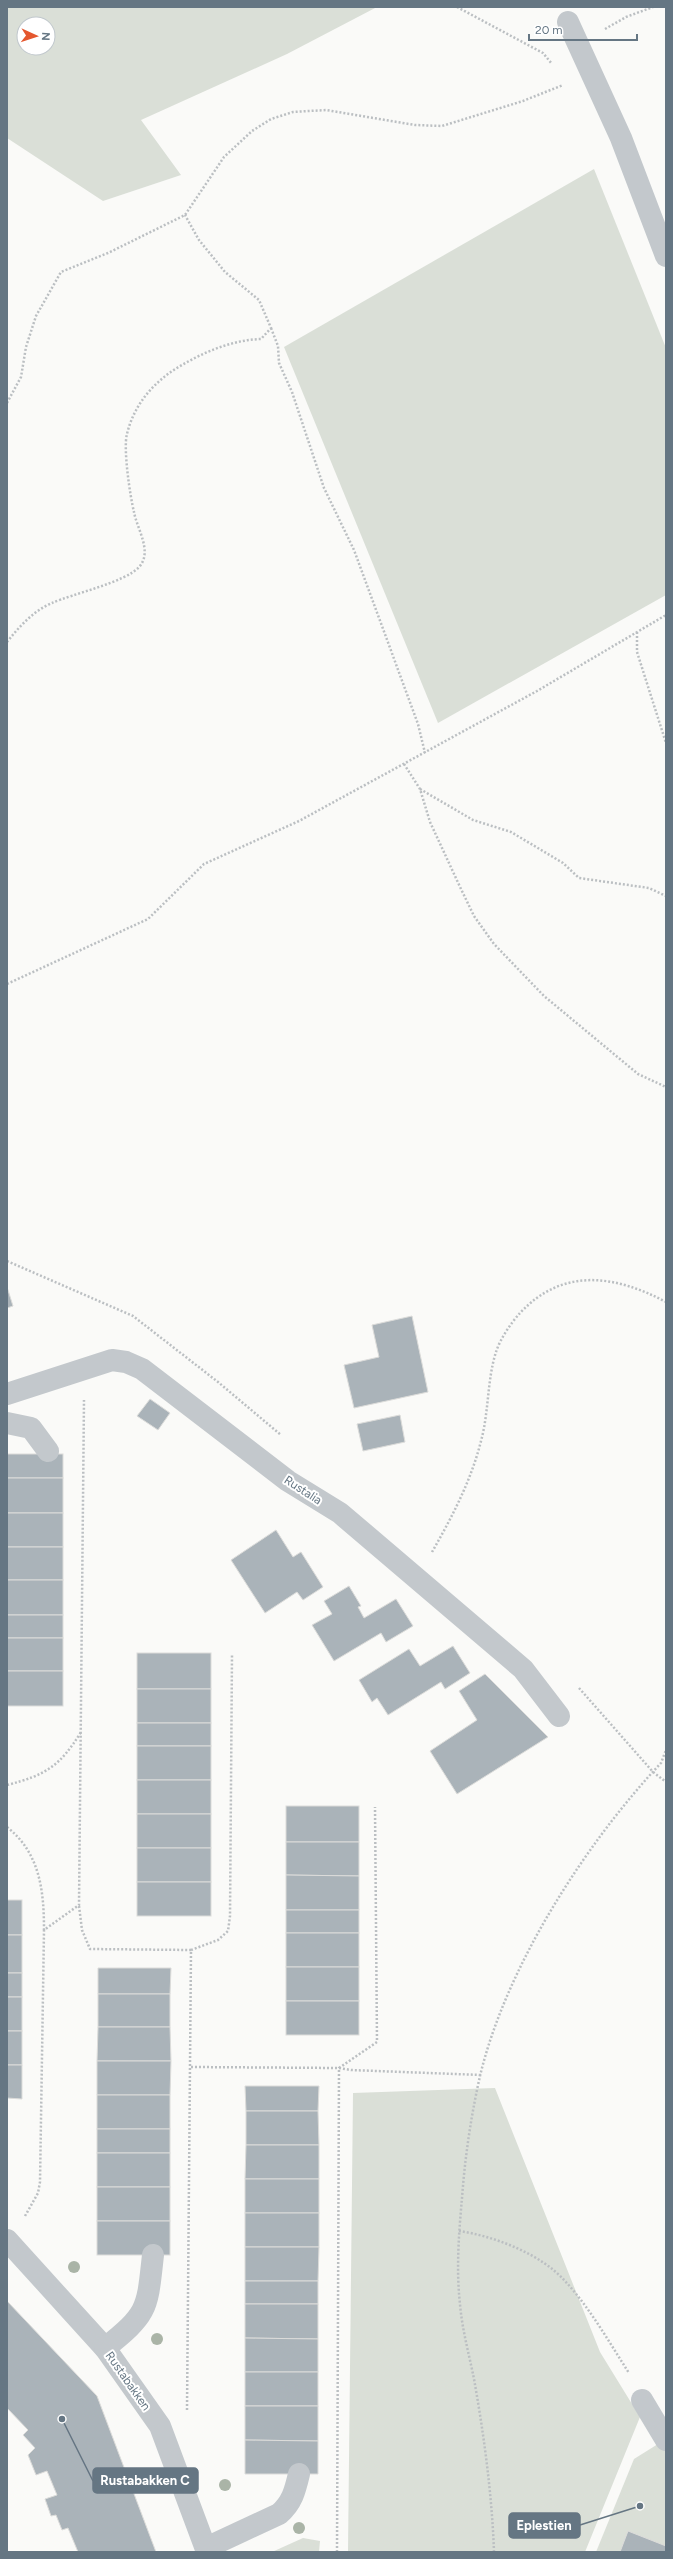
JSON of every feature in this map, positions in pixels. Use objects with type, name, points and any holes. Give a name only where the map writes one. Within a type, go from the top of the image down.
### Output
[{"type":"street","points":[[568,22],[621,138],[666,256]]},
{"type":"street","name":"Rustalia","points":[[7,1394],[112,1360],[126,1362],[142,1368],[288,1481],[340,1513],[523,1669],[559,1716]]},
{"type":"street","points":[[7,1423],[31,1428],[48,1451]]},
{"type":"street","name":"Rustabakken","points":[[7,2240],[105,2348],[160,2426],[206,2550]]},
{"type":"street","points":[[105,2348],[137,2321],[148,2302],[153,2255]]},
{"type":"street","points":[[642,2400],[666,2440]]},
{"type":"street","points":[[206,2550],[279,2514],[288,2507],[295,2493],[299,2474]]},
{"type":"path","points":[[457,7],[543,53],[553,65]]},
{"type":"path","points":[[580,47],[626,17],[654,7]]},
{"type":"path","points":[[7,403],[21,377],[26,347],[36,316],[61,272],[108,253],[185,215],[224,157],[252,131],[271,120],[286,114],[305,111],[338,110],[415,125],[442,126],[523,101],[569,83]]},
{"type":"path","points":[[185,215],[199,240],[224,272],[259,300],[278,346],[279,363],[292,392],[324,488],[354,550],[418,724],[425,752]]},
{"type":"path","points":[[7,642],[35,613],[51,603],[121,578],[139,568],[144,558],[144,547],[134,512],[126,435],[137,405],[165,374],[196,356],[238,340],[261,339],[271,328]]},
{"type":"path","points":[[7,984],[148,919],[204,864],[299,820],[404,764],[666,616]]},
{"type":"path","points":[[637,632],[637,652],[666,743]]},
{"type":"path","points":[[404,764],[420,789],[430,822],[474,916],[494,944],[544,996],[638,1074],[666,1087]]},
{"type":"path","points":[[420,789],[473,820],[511,832],[563,863],[580,878],[649,888],[666,896]]},
{"type":"path","points":[[428,1559],[457,1508],[481,1442],[496,1351],[514,1320],[534,1299],[572,1280],[610,1280],[645,1291],[666,1302]]},
{"type":"path","points":[[84,1368],[79,1905],[82,1930],[90,1949],[191,1950],[218,1940],[228,1931],[230,1909],[232,1654]]},
{"type":"path","points":[[7,1785],[34,1778],[55,1766],[66,1756],[81,1732]]},
{"type":"path","points":[[494,2552],[492,2514],[474,2382],[460,2304],[459,2231],[466,2151],[481,2075],[506,2000],[539,1933],[589,1850],[661,1763],[666,1750]]},
{"type":"path","points":[[339,2068],[377,2042],[375,1807]]},
{"type":"path","points":[[7,1827],[26,1848],[37,1867],[42,1885],[44,1930],[40,2182],[38,2193],[23,2219]]},
{"type":"path","points":[[44,1930],[79,1905]]},
{"type":"path","points":[[187,2418],[191,1950]]},
{"type":"path","points":[[191,2067],[339,2068],[351,2070],[481,2075]]},
{"type":"path","points":[[337,2552],[339,2068]]},
{"type":"path","points":[[459,2231],[481,2234],[507,2243],[542,2263],[564,2280],[610,2343],[639,2390],[642,2400]]},
{"type":"shaded area","points":[[7,7],[377,7],[287,54],[141,120],[181,175],[103,201],[7,138]]},
{"type":"shaded area","points":[[594,169],[666,348],[666,595],[438,723],[284,347]]},
{"type":"shaded area","points":[[495,2088],[600,2352],[640,2417],[585,2552],[348,2552],[353,2093]]},
{"type":"shaded area","points":[[666,2439],[666,2552],[596,2552],[634,2459]]},
{"type":"shaded area","points":[[303,2538],[320,2541],[319,2552],[272,2552]]},
{"type":"building","points":[[7,1287],[13,1306],[7,1308]]},
{"type":"building","points":[[412,1316],[428,1392],[354,1408],[344,1365],[379,1357],[372,1325]]},
{"type":"building","points":[[150,1399],[170,1413],[158,1430],[137,1416]]},
{"type":"building","points":[[400,1415],[405,1442],[363,1451],[357,1424]]},
{"type":"building","points":[[7,1454],[63,1454],[63,1478],[7,1478]]},
{"type":"building","points":[[7,1478],[63,1478],[63,1513],[7,1513]]},
{"type":"building","points":[[7,1513],[63,1513],[63,1547],[7,1547]]},
{"type":"building","points":[[276,1530],[293,1557],[301,1552],[323,1587],[303,1600],[297,1592],[265,1613],[231,1560]]},
{"type":"building","points":[[7,1547],[63,1547],[63,1580],[7,1580]]},
{"type":"building","points":[[7,1580],[63,1580],[63,1615],[7,1615]]},
{"type":"building","points":[[349,1586],[361,1606],[358,1607],[364,1618],[396,1599],[413,1626],[386,1642],[381,1633],[334,1661],[312,1625],[332,1614],[324,1601]]},
{"type":"building","points":[[7,1615],[63,1615],[63,1638],[7,1638]]},
{"type":"building","points":[[7,1638],[63,1638],[63,1671],[7,1671]]},
{"type":"building","points":[[453,1646],[470,1673],[445,1689],[441,1682],[388,1715],[377,1698],[372,1702],[359,1680],[409,1649],[420,1666]]},
{"type":"building","points":[[137,1653],[211,1653],[211,1689],[137,1689]]},
{"type":"building","points":[[7,1671],[63,1671],[63,1706],[7,1706]]},
{"type":"building","points":[[485,1674],[548,1737],[457,1794],[430,1751],[477,1720],[459,1691]]},
{"type":"building","points":[[137,1689],[211,1689],[211,1723],[137,1723]]},
{"type":"building","points":[[137,1723],[211,1723],[211,1746],[137,1746]]},
{"type":"building","points":[[137,1746],[211,1746],[211,1780],[137,1780]]},
{"type":"building","points":[[137,1780],[211,1780],[211,1814],[137,1814]]},
{"type":"building","points":[[286,1806],[359,1806],[359,1842],[286,1842]]},
{"type":"building","points":[[137,1814],[211,1814],[211,1848],[137,1848]]},
{"type":"building","points":[[286,1842],[359,1842],[359,1876],[286,1875]]},
{"type":"building","points":[[137,1848],[211,1848],[211,1882],[137,1882]]},
{"type":"building","points":[[286,1875],[359,1876],[359,1910],[286,1910]]},
{"type":"building","points":[[137,1882],[211,1882],[211,1916],[137,1916]]},
{"type":"building","points":[[7,1900],[22,1900],[22,1935],[7,1935]]},
{"type":"building","points":[[286,1910],[359,1910],[359,1933],[286,1933]]},
{"type":"building","points":[[286,1933],[359,1933],[359,1967],[286,1967]]},
{"type":"building","points":[[7,1935],[22,1935],[22,1973],[7,1973]]},
{"type":"building","points":[[286,1967],[359,1967],[359,2001],[286,2001]]},
{"type":"building","points":[[98,1968],[171,1968],[170,1994],[98,1994]]},
{"type":"building","points":[[7,1973],[22,1973],[22,1997],[7,1997]]},
{"type":"building","points":[[98,1994],[170,1994],[170,2027],[98,2027]]},
{"type":"building","points":[[7,1997],[22,1997],[22,2031],[7,2031]]},
{"type":"building","points":[[286,2001],[359,2001],[359,2035],[286,2035]]},
{"type":"building","points":[[98,2027],[170,2027],[171,2061],[97,2061]]},
{"type":"building","points":[[7,2031],[22,2031],[22,2065],[7,2065]]},
{"type":"building","points":[[97,2061],[171,2061],[170,2095],[97,2095]]},
{"type":"building","points":[[7,2065],[22,2065],[22,2099],[7,2098]]},
{"type":"building","points":[[245,2086],[319,2086],[318,2111],[246,2111]]},
{"type":"building","points":[[97,2095],[170,2095],[170,2129],[97,2129]]},
{"type":"building","points":[[246,2111],[318,2111],[319,2145],[246,2145]]},
{"type":"building","points":[[97,2129],[170,2129],[170,2153],[97,2153]]},
{"type":"building","points":[[246,2145],[319,2145],[319,2179],[245,2179]]},
{"type":"building","points":[[97,2153],[170,2153],[170,2187],[97,2187]]},
{"type":"building","points":[[245,2179],[319,2179],[319,2213],[245,2213]]},
{"type":"building","points":[[97,2187],[170,2187],[170,2221],[97,2221]]},
{"type":"building","points":[[245,2213],[319,2213],[319,2247],[245,2247]]},
{"type":"building","points":[[97,2221],[170,2221],[170,2255],[97,2255]]},
{"type":"building","points":[[245,2247],[319,2247],[318,2281],[245,2281]]},
{"type":"building","points":[[245,2281],[318,2281],[318,2304],[245,2304]]},
{"type":"building","points":[[7,2301],[97,2396],[156,2552],[78,2552],[68,2528],[62,2530],[56,2515],[51,2516],[45,2499],[57,2495],[47,2471],[36,2475],[28,2455],[35,2448],[23,2435],[28,2430],[7,2408]]},
{"type":"building","points":[[245,2304],[318,2304],[318,2339],[245,2338]]},
{"type":"building","points":[[245,2338],[318,2339],[318,2372],[245,2372]]},
{"type":"building","points":[[245,2372],[318,2372],[318,2406],[245,2406]]},
{"type":"building","points":[[245,2406],[318,2406],[318,2441],[245,2440]]},
{"type":"building","points":[[245,2440],[318,2441],[318,2474],[245,2474]]},
{"type":"building","points":[[628,2531],[666,2546],[666,2552],[620,2552]]},
{"type":"place","name":"Rustabakken C","points":[[62,2419]]},
{"type":"place","name":"Eplestien","points":[[640,2506]]}]
